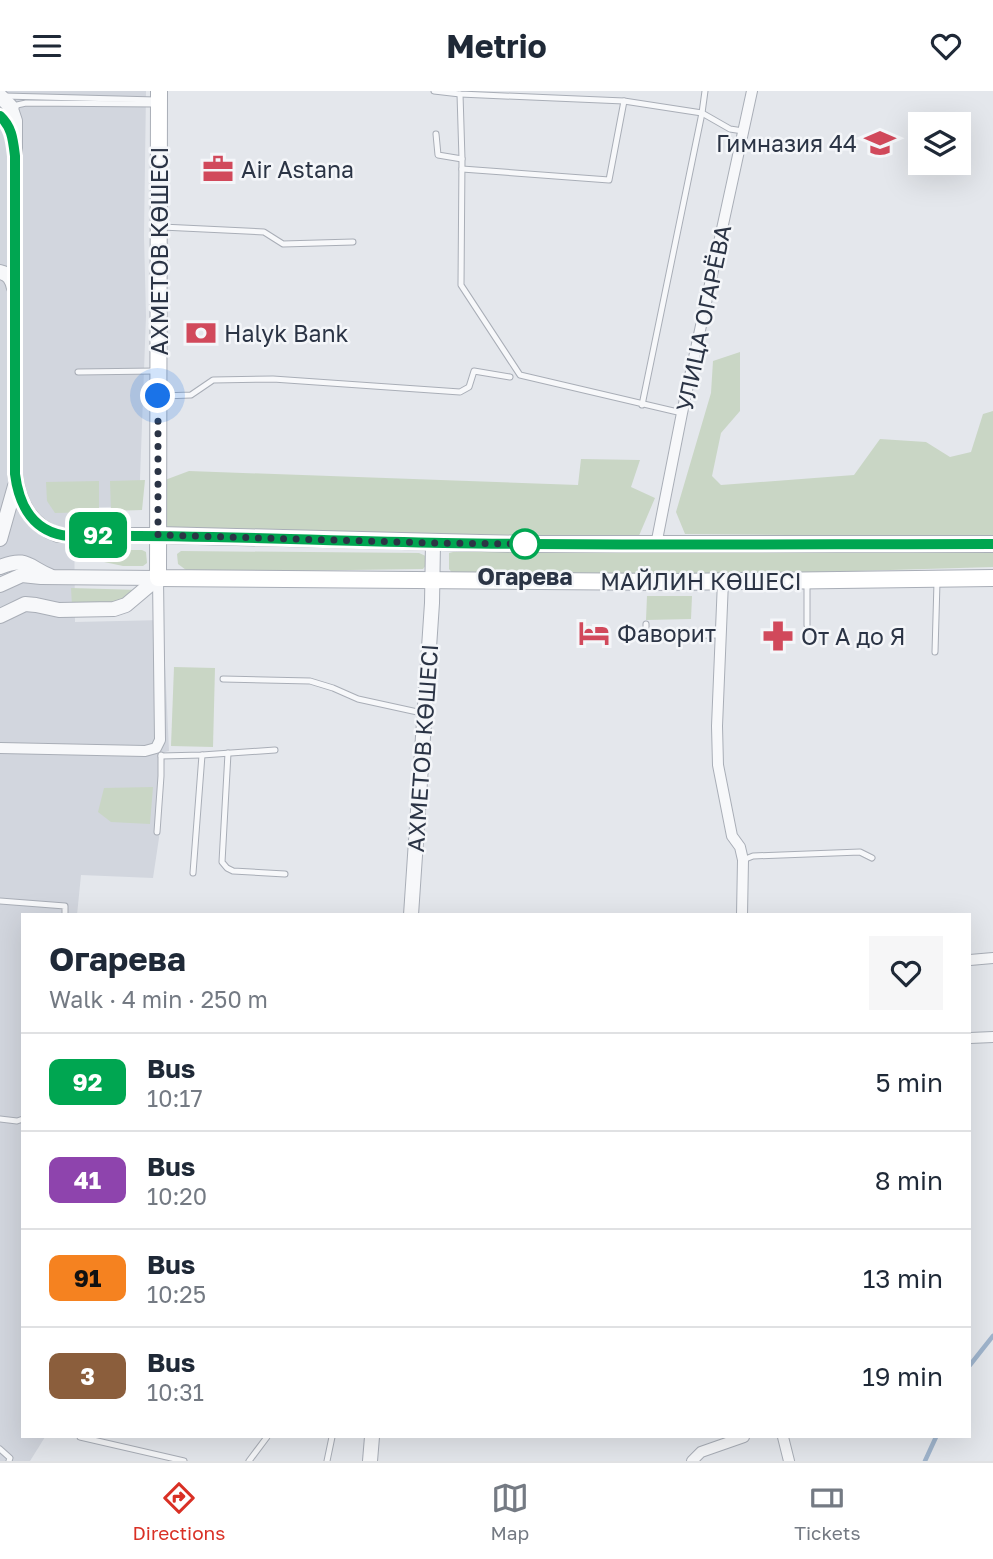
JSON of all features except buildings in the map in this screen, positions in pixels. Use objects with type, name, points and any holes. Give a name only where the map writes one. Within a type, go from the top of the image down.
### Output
[{"type":"main road","name":"АХМЕТОВ КӨШЕСІ","points":[[158,578],[159,98]]},
{"type":"main road","name":"МАЙЛИН КӨШЕСІ","points":[[158,535],[433,543],[993,544]]},
{"type":"main road","name":"МАЙЛИН КӨШЕСІ","points":[[158,578],[432,581],[993,578]]},
{"type":"street","name":"УЛИЦА ОГАРЁВА","points":[[656,545],[752,91]]},
{"type":"street","points":[[0,96],[10,106],[15,121],[15,474],[14,493],[0,539]]},
{"type":"street","points":[[0,116],[11,130],[15,156]]},
{"type":"street","points":[[0,272],[12,279],[15,293]]},
{"type":"street","points":[[15,474],[27,513],[48,531],[69,536],[158,535]]},
{"type":"street","name":"АХМЕТОВ КӨШЕСІ","points":[[411,913],[433,543]]},
{"type":"street","points":[[0,567],[25,563],[54,578]]},
{"type":"street","points":[[0,585],[22,575],[54,578],[158,578]]},
{"type":"street","points":[[0,616],[25,604],[59,610],[114,609],[126,605],[158,578]]},
{"type":"street","points":[[0,748],[145,751],[156,748],[160,740],[158,578]]},
{"type":"street","points":[[723,581],[718,765],[732,836],[740,846],[743,860],[742,913]]},
{"type":"street","points":[[971,960],[993,958]]},
{"type":"street","points":[[971,1038],[993,1037]]},
{"type":"street","points":[[370,1461],[372,1438]]},
{"type":"street","points":[[692,1461],[701,1452],[741,1438]]},
{"type":"street","points":[[783,1438],[789,1461]]},
{"type":"lane","points":[[434,91],[624,101],[702,113],[730,129],[743,131]]},
{"type":"lane","points":[[642,405],[705,91]]},
{"type":"lane","points":[[460,94],[461,285],[520,375],[682,414]]},
{"type":"lane","points":[[0,96],[159,98]]},
{"type":"lane","points":[[15,121],[16,107],[19,104],[159,98]]},
{"type":"lane","points":[[462,169],[609,180],[624,101]]},
{"type":"lane","points":[[436,134],[438,155],[462,159]]},
{"type":"lane","points":[[159,227],[264,232],[283,244],[353,242]]},
{"type":"lane","points":[[78,372],[159,371]]},
{"type":"lane","points":[[158,396],[191,395],[214,380],[274,379],[460,392],[469,387],[474,371],[510,377]]},
{"type":"lane","points":[[935,652],[937,579]]},
{"type":"lane","points":[[807,580],[807,625]]},
{"type":"lane","points":[[646,624],[646,636],[720,635]]},
{"type":"lane","points":[[223,678],[310,681],[358,699],[425,714]]},
{"type":"lane","points":[[157,832],[160,740]]},
{"type":"lane","points":[[161,756],[275,750]]},
{"type":"lane","points":[[228,753],[222,862],[233,870],[285,874]]},
{"type":"lane","points":[[193,873],[202,755]]},
{"type":"lane","points":[[743,860],[753,856],[860,852],[872,858]]},
{"type":"lane","points":[[0,901],[65,906],[65,913]]},
{"type":"lane","points":[[0,1119],[21,1120]]},
{"type":"lane","points":[[85,1438],[184,1461]]},
{"type":"lane","points":[[249,1461],[266,1438]]},
{"type":"lane","points":[[327,1461],[332,1438]]},
{"type":"lane","points":[[0,1449],[10,1458],[9,1461]]},
{"type":"shaded area","points":[[0,91],[146,91],[146,316],[139,506],[74,508],[75,622],[163,620],[169,751],[165,752],[159,838],[153,878],[81,875],[77,913],[21,913],[21,1438],[44,1438],[30,1461],[0,1461]]},
{"type":"green space","points":[[740,352],[740,411],[721,433],[712,476],[721,485],[854,475],[880,439],[926,442],[950,457],[971,452],[983,414],[993,411],[993,537],[685,534],[676,512],[711,393],[713,361]]},
{"type":"green space","points":[[581,459],[640,460],[631,487],[655,498],[638,538],[165,529],[165,480],[189,471],[578,485]]},
{"type":"green space","points":[[145,480],[142,510],[111,511],[110,481]]},
{"type":"green space","points":[[99,481],[99,512],[55,513],[47,501],[46,482]]},
{"type":"green space","points":[[993,547],[993,567],[683,576],[453,574],[449,569],[449,553],[453,552]]},
{"type":"green space","points":[[71,550],[142,550],[146,552],[147,563],[143,566],[123,566],[71,555]]},
{"type":"green space","points":[[181,551],[419,553],[428,557],[428,563],[423,569],[186,570],[178,564],[177,554]]},
{"type":"green space","points":[[71,588],[140,590],[113,605],[72,606]]},
{"type":"green space","points":[[647,596],[692,596],[691,619],[646,620]]},
{"type":"green space","points":[[174,667],[215,668],[213,747],[171,746]]},
{"type":"green space","points":[[153,787],[150,824],[111,822],[98,812],[104,788]]},
{"type":"waterway","points":[[971,1364],[993,1336]]},
{"type":"waterway","points":[[925,1461],[936,1438]]},
{"type":"bus line","name":"92","points":[[0,116],[11,130],[15,156],[15,474],[27,513],[48,531],[69,536],[176,535],[456,543],[993,544]]},
{"type":"place","name":"Гимназия 44","points":[[880,143]]},
{"type":"place","name":"Air Astana","points":[[218,169]]},
{"type":"place","name":"Halyk Bank","points":[[201,333]]},
{"type":"place","name":"Огарева","points":[[525,544]]},
{"type":"place","name":"Фаворит","points":[[594,633]]},
{"type":"place","name":"От А до Я","points":[[778,636]]},
{"type":"route","points":[[158,396],[158,535],[525,544]]}]
